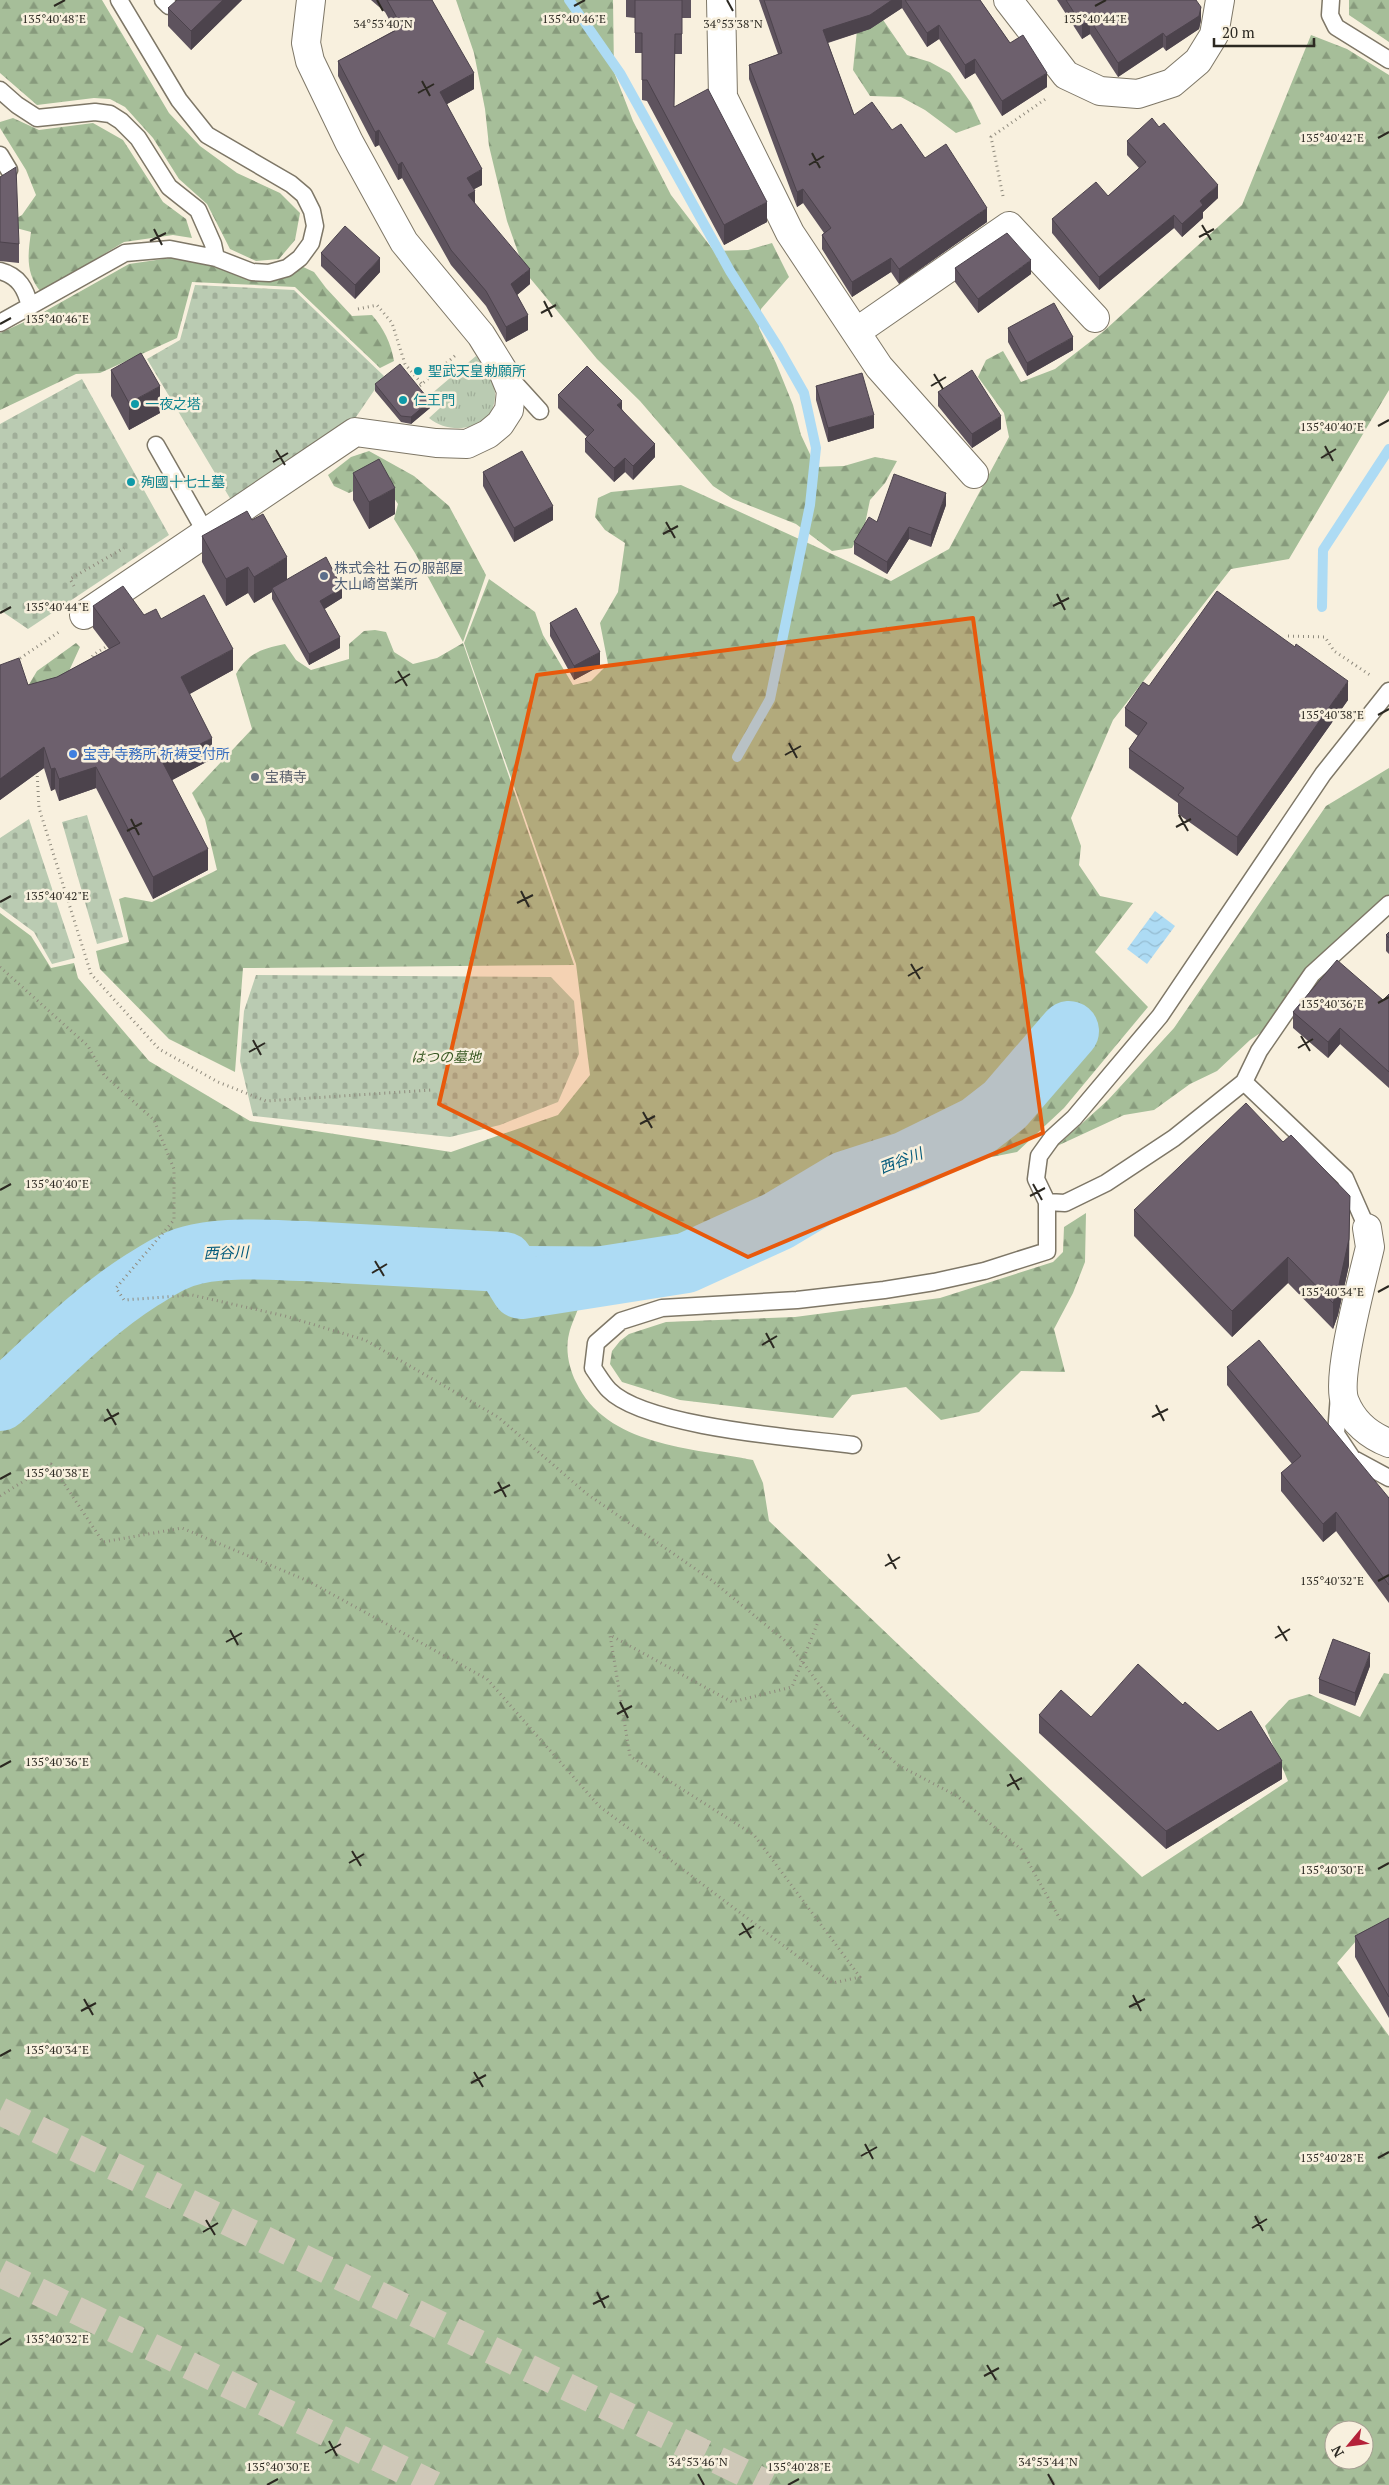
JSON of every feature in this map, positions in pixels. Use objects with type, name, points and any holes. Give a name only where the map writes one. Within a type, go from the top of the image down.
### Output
[{"type":"street","points":[[84,615],[355,432],[467,444],[488,434],[500,424],[509,410],[511,391],[502,369],[481,335],[403,247],[349,142],[310,61],[306,42],[311,0]]},
{"type":"street","points":[[721,0],[723,97],[790,233],[880,367],[974,474]]},
{"type":"street","points":[[1008,0],[1066,75],[1100,91],[1138,94],[1172,83],[1198,61],[1214,34],[1220,0]]},
{"type":"street","points":[[856,332],[1009,226],[1095,318]]},
{"type":"street","points":[[1367,1228],[1370,1247],[1342,1378],[1344,1402],[1357,1423],[1379,1439],[1389,1443]]},
{"type":"lane","points":[[0,323],[125,253],[170,249],[216,258],[252,272],[269,273],[287,268],[300,258],[311,243],[315,226],[312,211],[304,195],[291,184],[207,135],[178,100],[118,0]]},
{"type":"lane","points":[[1331,0],[1330,15],[1336,27],[1389,60]]},
{"type":"lane","points":[[0,90],[17,105],[37,118],[95,112],[110,114],[121,121],[138,138],[168,187],[198,210],[214,244],[216,258]]},
{"type":"lane","points":[[0,155],[8,170]]},
{"type":"lane","points":[[0,271],[8,273],[20,281],[27,293],[30,307]]},
{"type":"lane","points":[[502,369],[540,412]]},
{"type":"lane","points":[[156,445],[206,533]]},
{"type":"lane","points":[[853,1445],[680,1421],[636,1406],[609,1391],[593,1368],[596,1343],[621,1321],[662,1308],[796,1300],[884,1290],[934,1282],[993,1268],[1047,1251],[1047,1202],[1036,1179],[1039,1156],[1052,1138],[1074,1118],[1160,1016],[1323,774],[1389,691]]},
{"type":"lane","points":[[1047,1202],[1065,1203],[1106,1183],[1174,1138],[1244,1082],[1260,1051],[1312,974],[1389,904]]},
{"type":"lane","points":[[1244,1082],[1345,1178],[1367,1228]]},
{"type":"lane","points":[[1342,1378],[1336,1434],[1352,1458],[1389,1478]]},
{"type":"path","points":[[1009,226],[991,136],[1050,96]]},
{"type":"path","points":[[358,309],[377,305],[392,324],[404,364],[422,384]]},
{"type":"path","points":[[415,390],[459,353]]},
{"type":"path","points":[[70,579],[129,545]]},
{"type":"path","points":[[8,666],[84,615]]},
{"type":"path","points":[[1288,636],[1325,637],[1334,651],[1373,677]]},
{"type":"path","points":[[90,664],[93,655],[115,641]]},
{"type":"path","points":[[35,766],[38,774],[39,808],[91,974],[159,1049],[218,1082],[266,1101],[432,1090]]},
{"type":"path","points":[[0,967],[88,1046],[104,1075],[154,1120],[174,1169],[174,1220],[116,1288],[124,1300],[192,1295],[284,1316],[365,1340],[498,1417],[587,1494],[710,1579],[784,1640],[802,1661],[842,1716],[898,1765],[957,1796],[1020,1849],[1061,1921]]},
{"type":"path","points":[[0,1496],[51,1464],[102,1542],[182,1528],[308,1581],[487,1679],[599,1806],[833,1983],[860,1977],[754,1835],[630,1756],[610,1635],[732,1702],[792,1687],[820,1617]]},
{"type":"highlighted area","points":[[973,618],[1043,1133],[748,1257],[439,1104],[537,675]]},
{"type":"green space","points":[[0,0],[102,0],[169,113],[200,146],[237,173],[280,193],[300,213],[295,240],[279,259],[256,261],[230,249],[207,204],[179,179],[153,138],[125,107],[110,99],[94,98],[37,105],[0,73]]},
{"type":"green space","points":[[456,0],[613,0],[614,72],[633,121],[671,195],[714,251],[748,250],[772,243],[789,277],[761,309],[759,328],[776,363],[793,405],[801,435],[816,467],[844,466],[875,457],[897,461],[885,483],[870,500],[865,524],[852,548],[832,551],[796,524],[733,499],[713,486],[640,401],[597,359],[525,272],[507,221],[489,146],[485,109],[474,53]]},
{"type":"green space","points":[[1349,0],[1389,0],[1389,42],[1349,15]]},
{"type":"green space","points":[[877,11],[907,55],[930,62],[950,73],[971,103],[981,124],[956,133],[925,110],[901,97],[870,96],[853,70],[857,30]]},
{"type":"green space","points":[[1311,35],[1347,49],[1389,75],[1389,390],[1289,559],[1231,569],[1113,720],[1071,818],[1081,846],[1079,865],[1100,896],[1133,903],[1095,952],[1148,1007],[1064,1108],[1017,1152],[827,1189],[790,1202],[713,1259],[611,1289],[579,1306],[569,1334],[568,1353],[571,1371],[576,1382],[590,1403],[608,1420],[629,1432],[678,1447],[753,1460],[763,1483],[769,1521],[1142,1877],[1288,1781],[1265,1726],[1289,1700],[1309,1694],[1360,1717],[1384,1673],[1389,1674],[1389,1920],[1362,1934],[1337,1963],[1389,2036],[1389,2485],[0,2485],[0,913],[31,936],[51,968],[74,963],[78,978],[149,1061],[250,1121],[451,1152],[558,1115],[590,1075],[576,964],[464,643],[489,579],[535,612],[543,635],[573,685],[591,681],[608,664],[600,623],[618,592],[625,543],[605,530],[595,517],[598,498],[611,492],[681,485],[891,581],[949,549],[1009,437],[1004,413],[978,377],[986,360],[1003,351],[1021,382],[1055,369],[1104,331],[1242,205]]},
{"type":"green space","points":[[13,118],[39,130],[93,123],[123,140],[163,202],[186,219],[192,238],[173,235],[124,242],[41,292],[32,278],[30,270],[31,232],[5,225],[22,215],[36,195],[26,170],[0,128],[0,122]]},
{"type":"green space","points":[[170,258],[215,265],[301,266],[314,272],[352,316],[372,315],[386,336],[394,361],[380,368],[295,287],[192,282],[177,338],[100,373],[76,374],[0,410],[0,333],[33,318],[129,264]]},
{"type":"green space","points":[[195,285],[294,290],[384,376],[356,417],[231,500],[147,359],[180,340]]},
{"type":"green space","points":[[476,356],[493,383],[495,393],[494,405],[489,414],[481,422],[461,428],[439,424],[429,418],[440,408],[430,395]]},
{"type":"green space","points":[[82,379],[169,535],[28,629],[0,610],[0,424]]},
{"type":"green space","points":[[369,451],[414,476],[449,506],[486,575],[463,642],[415,553],[394,519],[398,504],[381,479],[349,493],[334,486],[328,475],[351,457]]},
{"type":"green space","points":[[364,631],[386,632],[394,652],[413,664],[437,658],[463,643],[574,965],[243,968],[235,1072],[169,1039],[100,969],[96,951],[129,942],[119,899],[125,897],[152,902],[217,870],[205,819],[192,793],[252,729],[236,674],[245,661],[262,650],[285,644],[296,660],[311,670],[349,659],[349,644]]},
{"type":"green space","points":[[76,643],[80,647],[69,671],[70,680],[28,686],[37,671]]},
{"type":"green space","points":[[1389,768],[1389,904],[1334,967],[1284,1017],[1250,1040],[1217,1071],[1190,1084],[1154,1110],[1124,1115],[1057,1146],[1108,1100],[1174,1028],[1326,806]]},
{"type":"green space","points":[[87,815],[123,937],[97,944],[62,822]]},
{"type":"green space","points":[[29,819],[75,958],[52,964],[34,932],[0,907],[0,838]]},
{"type":"green space","name":"はつの墓地","points":[[256,975],[551,977],[574,1001],[579,1054],[558,1102],[500,1125],[450,1137],[253,1116],[240,1061],[244,1011]]},
{"type":"green space","points":[[1086,1213],[1085,1262],[1073,1293],[1054,1329],[1065,1372],[1021,1371],[979,1412],[941,1420],[906,1387],[852,1395],[833,1418],[680,1400],[622,1382],[610,1364],[612,1351],[629,1334],[666,1322],[795,1317],[940,1298],[1053,1262],[1063,1252],[1064,1227]]},
{"type":"water","points":[[1155,911],[1175,926],[1147,964],[1127,949]]},
{"type":"building","points":[[177,0],[223,0],[191,31],[168,8]]},
{"type":"building","points":[[387,0],[432,0],[474,73],[440,92],[482,169],[467,178],[475,191],[468,195],[530,269],[511,284],[528,315],[506,327],[486,291],[451,250],[402,162],[398,165],[379,130],[375,132],[338,61],[402,27]]},
{"type":"building","points":[[635,0],[682,0],[682,34],[675,34],[674,107],[708,89],[767,202],[724,225],[647,80],[642,80],[642,33],[635,33]]},
{"type":"building","points":[[764,0],[892,0],[870,15],[823,30],[854,115],[872,102],[892,130],[901,124],[925,158],[946,144],[987,208],[899,269],[891,258],[852,282],[822,235],[831,228],[803,189],[797,192],[749,65],[782,53]]},
{"type":"building","points":[[905,0],[980,0],[1010,43],[1023,35],[1047,73],[1002,101],[975,59],[965,65],[939,25],[927,33]]},
{"type":"building","points":[[1066,0],[1196,0],[1201,7],[1199,16],[1166,37],[1163,33],[1118,63],[1090,20],[1082,25]]},
{"type":"building","points":[[1152,118],[1159,127],[1164,123],[1218,185],[1200,201],[1203,205],[1182,224],[1174,215],[1099,277],[1052,219],[1096,182],[1108,196],[1146,162],[1127,141]]},
{"type":"building","points":[[16,167],[19,244],[0,242],[0,177]]},
{"type":"building","points":[[345,226],[380,258],[355,285],[321,253]]},
{"type":"building","points":[[1007,233],[1031,260],[978,299],[955,268]]},
{"type":"building","points":[[1054,303],[1073,337],[1027,363],[1008,328]]},
{"type":"building","points":[[141,353],[160,386],[129,403],[111,370]]},
{"type":"building","name":"仁王門","points":[[400,364],[430,401],[411,417],[401,416],[375,384]]},
{"type":"building","points":[[587,366],[622,401],[617,405],[655,444],[633,466],[625,458],[614,468],[585,439],[594,430],[558,395]]},
{"type":"building","points":[[972,370],[1001,416],[972,434],[938,392]]},
{"type":"building","points":[[862,373],[874,415],[828,428],[816,386]]},
{"type":"building","points":[[522,451],[553,506],[514,528],[483,472]]},
{"type":"building","points":[[379,459],[395,488],[369,502],[353,473]]},
{"type":"building","points":[[894,474],[946,493],[931,535],[909,527],[887,562],[854,542],[869,517],[877,522]]},
{"type":"building","points":[[247,511],[252,520],[263,514],[287,557],[254,577],[248,567],[226,579],[202,536]]},
{"type":"building","points":[[326,557],[342,588],[320,601],[340,637],[309,654],[272,588]]},
{"type":"building","points":[[123,586],[144,615],[156,609],[161,619],[204,595],[233,649],[181,677],[212,738],[163,763],[208,849],[153,877],[96,767],[59,779],[55,768],[51,769],[44,747],[0,779],[0,665],[19,658],[28,685],[57,677],[120,643],[93,606]]},
{"type":"building","points":[[1217,591],[1295,647],[1296,644],[1348,681],[1237,837],[1178,795],[1184,788],[1129,749],[1147,723],[1125,708],[1143,682],[1149,686]]},
{"type":"building","points":[[576,608],[600,652],[574,666],[550,623]]},
{"type":"building","points":[[1337,960],[1383,1000],[1389,994],[1389,1072],[1340,1028],[1328,1042],[1293,1012]]},
{"type":"building","points":[[1246,1103],[1283,1142],[1291,1135],[1350,1196],[1349,1239],[1333,1303],[1288,1257],[1232,1311],[1134,1210]]},
{"type":"building","points":[[1259,1340],[1389,1498],[1389,1585],[1336,1512],[1323,1524],[1281,1473],[1301,1456],[1227,1367]]},
{"type":"building","points":[[1333,1639],[1370,1653],[1355,1693],[1319,1679]]},
{"type":"building","points":[[1138,1664],[1183,1705],[1185,1702],[1218,1731],[1251,1711],[1282,1761],[1166,1831],[1039,1715],[1061,1690],[1091,1717]]},
{"type":"building","points":[[1389,1918],[1389,1997],[1355,1936]]},
{"type":"waterway","points":[[569,0],[620,73],[730,271],[778,347],[804,393],[816,448],[810,505],[770,699],[737,757]]},
{"type":"waterway","points":[[1322,607],[1323,550],[1389,449]]},
{"type":"waterway","name":"西谷川","points":[[0,1401],[86,1322],[122,1293],[168,1264],[197,1254],[223,1250],[304,1251],[504,1262],[521,1289],[686,1263],[778,1221],[845,1181],[907,1161],[978,1126],[1005,1105],[1069,1031]]},
{"type":"waterway","name":"西谷川","points":[[504,1262],[523,1251],[684,1252],[706,1256]]},
{"type":"tunnel","points":[[0,2111],[769,2485]]},
{"type":"tunnel","points":[[0,2273],[434,2485]]},
{"type":"place","name":"聖武天皇勅願所","points":[[418,371]]},
{"type":"place","name":"仁王門","points":[[403,400]]},
{"type":"place","name":"一夜之塔","points":[[135,404]]},
{"type":"place","name":"殉國十七士墓","points":[[131,482]]},
{"type":"place","name":"株式会社 石の服部屋 大山崎営業所","points":[[324,576]]},
{"type":"place","name":"宝寺 寺務所 祈祷受付所","points":[[73,754]]},
{"type":"place","name":"宝積寺","points":[[255,777]]}]
